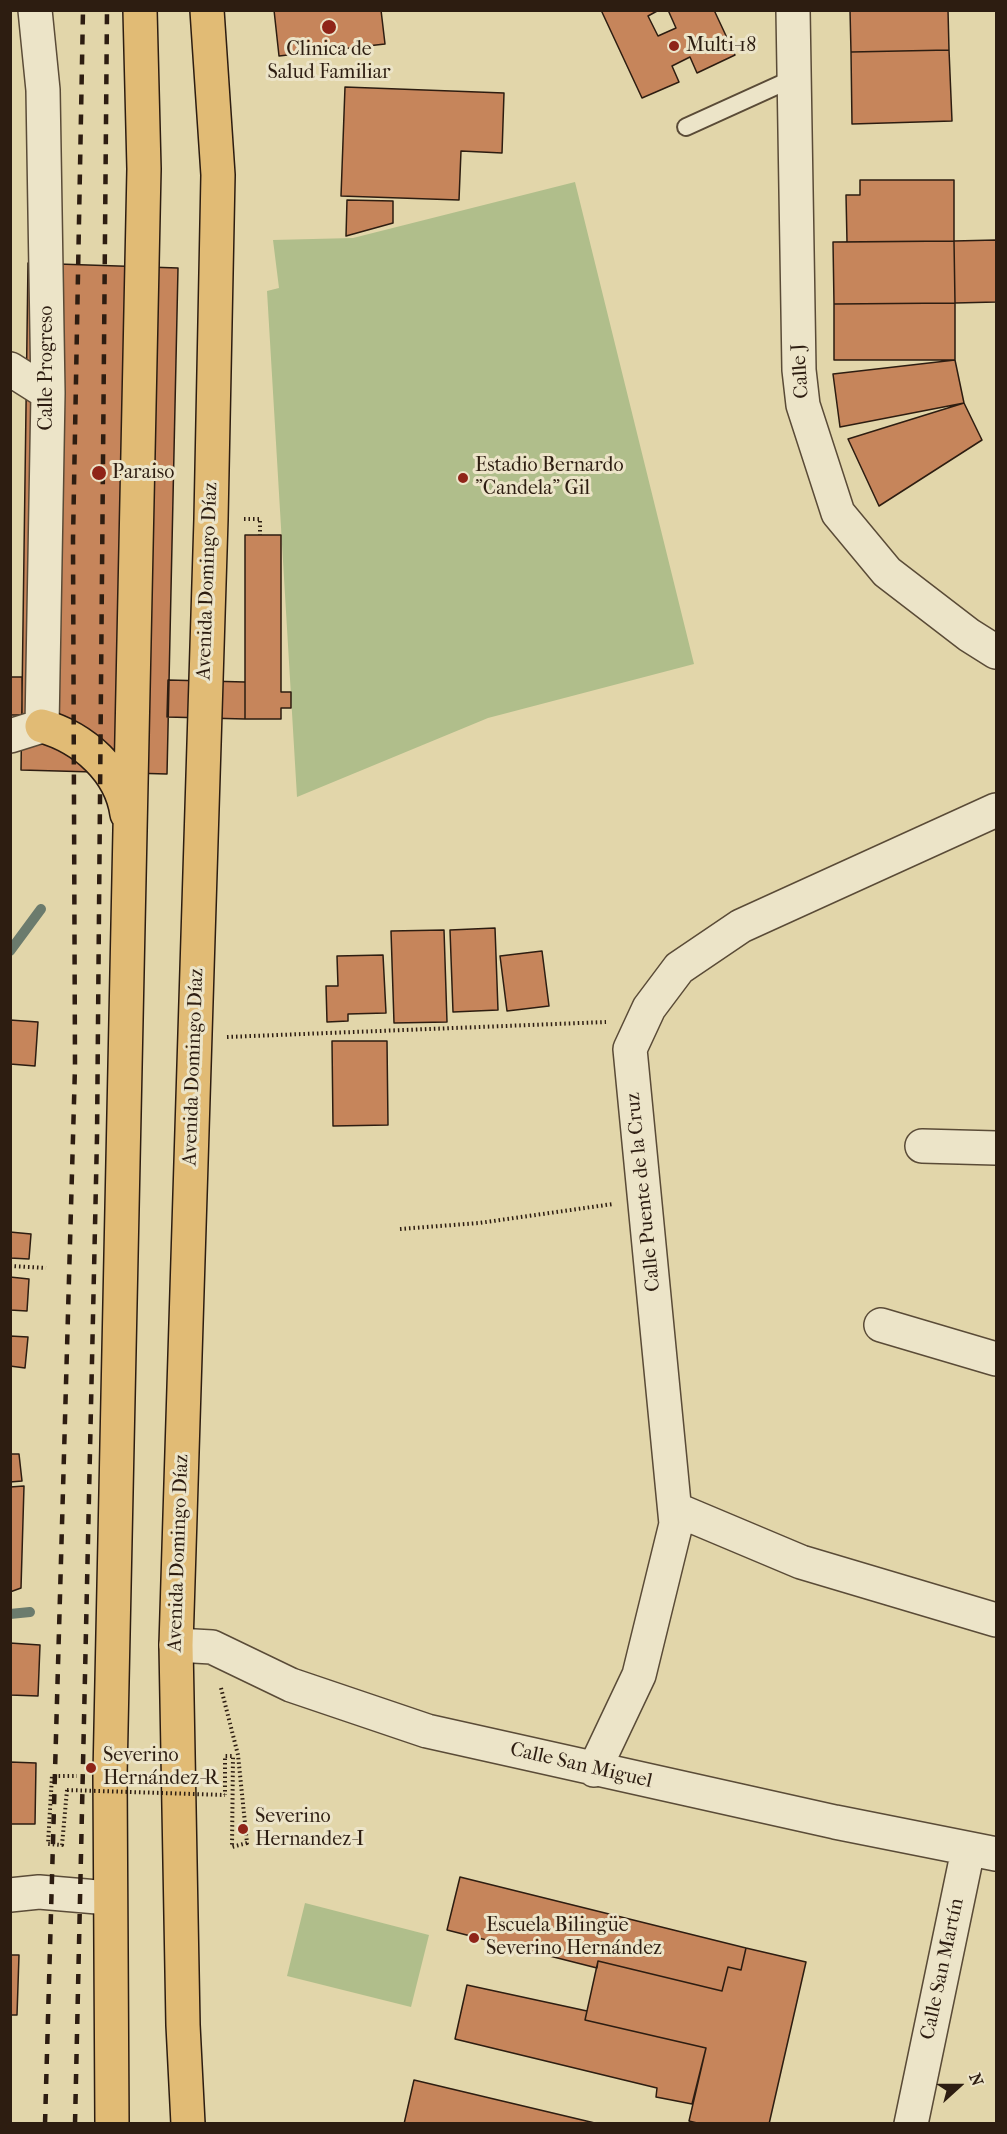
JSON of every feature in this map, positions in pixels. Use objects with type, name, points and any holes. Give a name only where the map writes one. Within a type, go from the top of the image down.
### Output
[{"type":"main road","points":[[112,2124],[110,1751],[144,169],[140,10]]},
{"type":"main road","name":"Avenida Domingo Díaz","points":[[188,2124],[183,2025],[176,1645],[210,531],[218,175],[207,10]]},
{"type":"main road","points":[[42,726],[96,753],[124,794],[131,843]]},
{"type":"street","name":"Calle Progreso","points":[[34,10],[43,90],[48,393],[42,726]]},
{"type":"street","name":"Calle J","points":[[793,10],[799,370],[803,405],[838,513],[887,572],[969,635],[996,652]]},
{"type":"street","points":[[10,369],[48,393]]},
{"type":"street","points":[[10,736],[42,726]]},
{"type":"street","name":"Calle Puente de la Cruz","points":[[594,1770],[639,1676],[676,1524],[630,1049],[649,1008],[679,968],[741,926],[996,810]]},
{"type":"street","points":[[922,1146],[996,1148]]},
{"type":"street","points":[[881,1325],[996,1359]]},
{"type":"street","points":[[675,1509],[801,1562],[996,1620]]},
{"type":"street","name":"Calle San Miguel","points":[[176,1645],[212,1647],[291,1684],[427,1731],[594,1770],[982,1852]]},
{"type":"street","name":"Calle San Martín","points":[[911,2124],[982,1852]]},
{"type":"street","points":[[10,1894],[39,1892],[109,1898]]},
{"type":"lane","points":[[686,127],[794,78]]},
{"type":"path","points":[[217,1037],[610,1022]]},
{"type":"path","points":[[400,1229],[479,1223],[623,1202]]},
{"type":"path","points":[[10,1266],[46,1268]]},
{"type":"path","points":[[52,1776],[48,1844],[62,1845],[67,1790],[225,1795],[225,1756],[233,1756],[232,1847],[247,1843],[238,1755],[212,1647]]},
{"type":"green space","name":"Estadio Bernardo \"Candela\" Gil","points":[[575,182],[694,664],[488,718],[297,797],[267,291],[279,288],[273,240],[353,238]]},
{"type":"green space","points":[[305,1903],[429,1935],[411,2007],[287,1976]]},
{"type":"building","name":"Clinica de Salud Familiar","points":[[274,10],[381,10],[385,44],[279,56]]},
{"type":"building","name":"Multi-18","points":[[601,10],[659,10],[648,16],[658,36],[676,28],[668,10],[714,10],[735,55],[697,73],[690,57],[672,66],[679,82],[642,98]]},
{"type":"building","points":[[850,10],[948,10],[949,50],[851,52]]},
{"type":"building","points":[[949,50],[952,121],[852,124],[851,52]]},
{"type":"building","points":[[345,87],[504,93],[502,153],[461,151],[459,200],[341,196]]},
{"type":"building","points":[[860,180],[954,180],[954,241],[847,242],[846,195],[860,195]]},
{"type":"building","points":[[347,200],[393,201],[393,223],[346,236]]},
{"type":"building","points":[[996,240],[996,302],[955,303],[954,241]]},
{"type":"building","points":[[954,241],[955,303],[834,304],[833,242]]},
{"type":"building","name":"Paraiso","points":[[28,263],[178,268],[167,774],[21,770]]},
{"type":"building","points":[[955,303],[955,360],[834,360],[834,304]]},
{"type":"building","points":[[955,360],[964,403],[840,427],[833,374]]},
{"type":"building","points":[[964,403],[982,440],[879,506],[848,439]]},
{"type":"building","points":[[245,535],[281,535],[281,692],[291,692],[291,708],[281,708],[281,719],[245,719]]},
{"type":"building","points":[[10,677],[22,677],[22,715],[10,715]]},
{"type":"building","points":[[168,680],[245,682],[245,719],[167,717]]},
{"type":"building","points":[[495,928],[498,1010],[453,1012],[450,930]]},
{"type":"building","points":[[444,930],[447,1022],[394,1023],[391,931]]},
{"type":"building","points":[[542,951],[549,1006],[507,1011],[500,956]]},
{"type":"building","points":[[383,955],[386,1013],[348,1014],[348,1021],[327,1022],[326,986],[338,986],[337,956]]},
{"type":"building","points":[[10,1020],[38,1022],[35,1066],[10,1064]]},
{"type":"building","points":[[332,1041],[387,1041],[388,1125],[333,1126]]},
{"type":"building","points":[[10,1232],[31,1234],[29,1259],[10,1258]]},
{"type":"building","points":[[10,1277],[29,1279],[27,1311],[10,1310]]},
{"type":"building","points":[[10,1336],[28,1337],[25,1368],[10,1366]]},
{"type":"building","points":[[10,1454],[19,1454],[22,1481],[10,1482]]},
{"type":"building","points":[[24,1486],[21,1588],[10,1592],[10,1487]]},
{"type":"building","points":[[10,1643],[40,1645],[38,1696],[10,1695]]},
{"type":"building","points":[[10,1762],[36,1763],[35,1824],[10,1824]]},
{"type":"building","points":[[460,1877],[746,1948],[741,1970],[728,1967],[722,1991],[598,1961],[597,1968],[447,1930]]},
{"type":"building","points":[[746,1948],[806,1962],[769,2124],[701,2124],[689,2121],[706,2048],[585,2020],[598,1961],[722,1991],[728,1967],[741,1970]]},
{"type":"building","points":[[10,1955],[19,1955],[17,2015],[10,2015]]},
{"type":"building","points":[[467,1985],[587,2011],[585,2020],[706,2048],[692,2104],[656,2097],[657,2088],[455,2039]]},
{"type":"building","points":[[414,2080],[599,2124],[404,2124]]},
{"type":"waterway","points":[[10,951],[41,909]]},
{"type":"waterway","points":[[10,1614],[30,1612]]},
{"type":"railway","points":[[45,2124],[75,1067],[73,539],[83,10]]},
{"type":"railway","points":[[75,2124],[97,1137],[107,10]]},
{"type":"place","name":"Clinica de Salud Familiar","points":[[329,27]]},
{"type":"place","name":"Multi-18","points":[[674,46]]},
{"type":"place","name":"Paraiso","points":[[99,473]]},
{"type":"place","name":"Estadio Bernardo \"Candela\" Gil","points":[[463,478]]},
{"type":"place","name":"Severino Hernández-R","points":[[91,1768]]},
{"type":"place","name":"Severino Hernandez-I","points":[[243,1829]]},
{"type":"place","name":"Escuela Bilingüe Severino Hernández","points":[[474,1938]]}]
